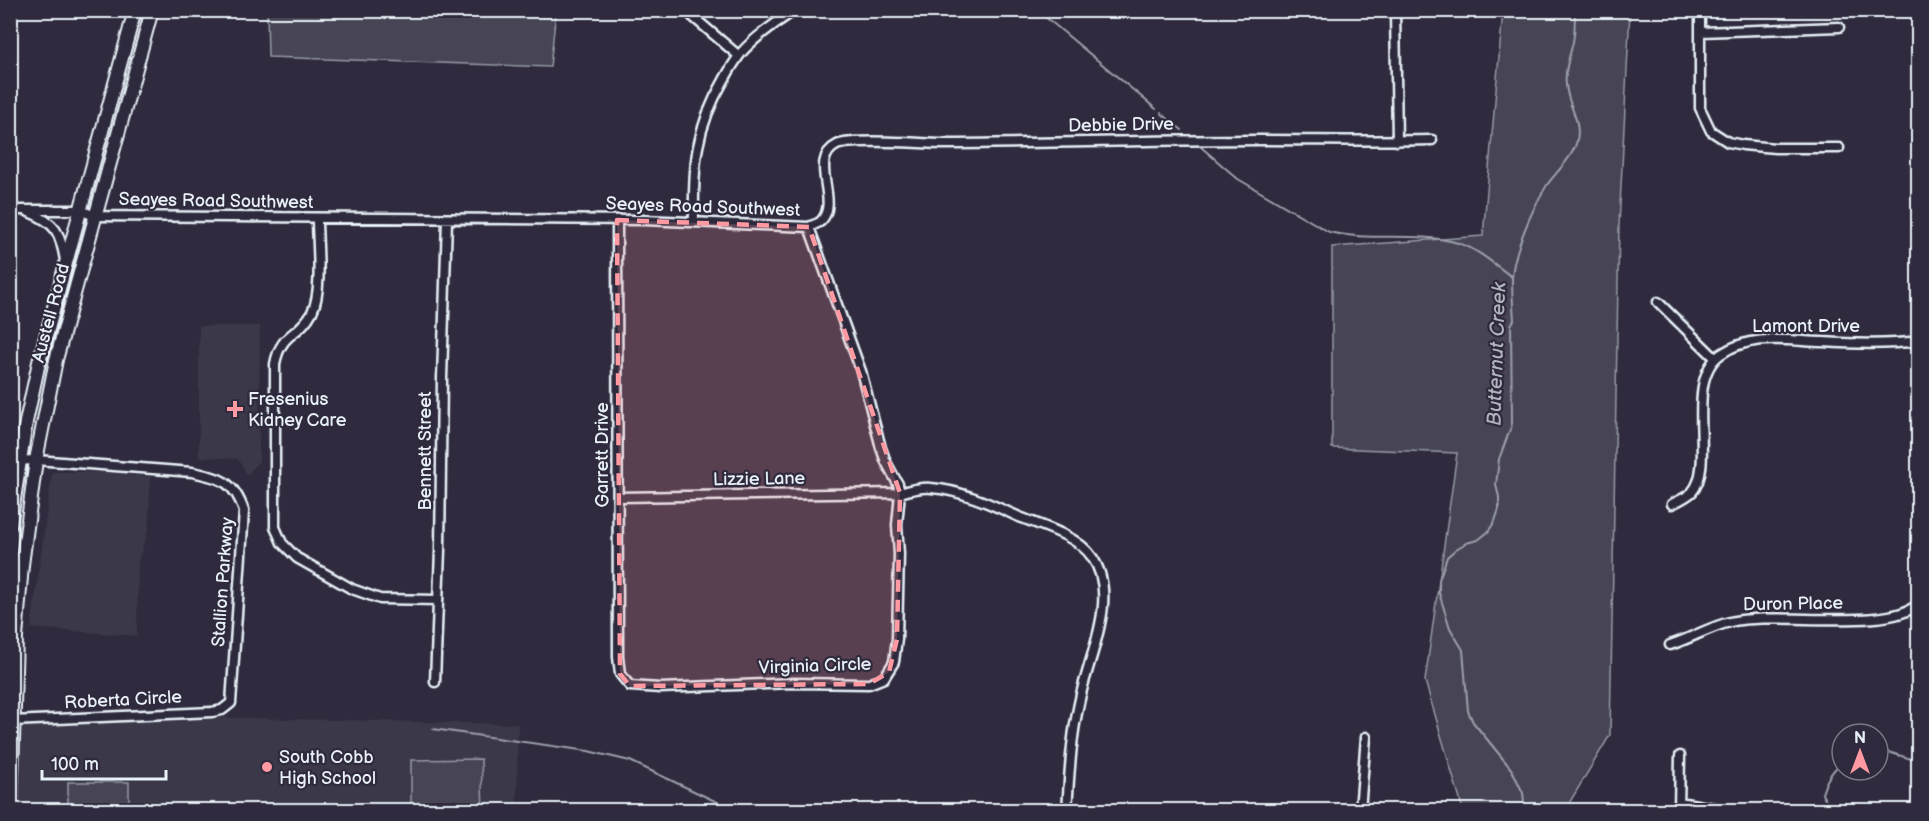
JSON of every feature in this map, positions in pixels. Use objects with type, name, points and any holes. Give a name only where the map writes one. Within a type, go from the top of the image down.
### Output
[{"type":"main road","name":"Austell Road","points":[[10,525],[15,461],[37,368],[135,10]]},
{"type":"main road","name":"Austell Road","points":[[11,810],[16,637],[22,565],[36,460],[56,360],[152,10]]},
{"type":"street","points":[[685,10],[739,56]]},
{"type":"street","points":[[694,221],[693,184],[700,133],[713,102],[739,56],[770,27],[795,10]]},
{"type":"street","points":[[1395,10],[1397,141]]},
{"type":"street","points":[[1700,10],[1700,108],[1711,131],[1728,142],[1743,145],[1775,148],[1839,148]]},
{"type":"street","points":[[1701,32],[1839,27]]},
{"type":"street","name":"Debbie Drive","points":[[809,227],[822,220],[826,212],[824,166],[829,151],[850,142],[934,144],[1432,140]]},
{"type":"street","name":"Seayes Road Southwest","points":[[10,210],[81,210],[94,216],[694,221],[809,227],[861,371],[881,448],[900,493]]},
{"type":"street","name":"Seayes Road Southwest","points":[[26,210],[49,221],[54,226],[63,244],[66,264]]},
{"type":"street","points":[[317,219],[318,287],[315,305],[307,320],[279,346],[274,364],[275,527],[282,543],[297,558],[352,589],[380,599],[438,600]]},
{"type":"street","name":"Bennett Street","points":[[435,682],[447,220]]},
{"type":"street","name":"Garrett Drive","points":[[617,220],[618,657],[620,674],[630,686]]},
{"type":"street","points":[[1658,302],[1715,358],[1709,368],[1701,393],[1700,470],[1697,483],[1691,493],[1672,504]]},
{"type":"street","name":"Lamont Drive","points":[[1715,358],[1733,346],[1747,341],[1767,339],[1846,343],[1918,341]]},
{"type":"street","name":"Stallion Parkway","points":[[15,461],[36,460],[192,472],[216,477],[230,484],[239,496],[244,511],[231,703]]},
{"type":"street","points":[[900,493],[933,488],[965,496],[1069,538],[1092,557],[1103,589],[1101,617],[1075,727],[1067,810]]},
{"type":"street","name":"Lizzie Lane","points":[[618,497],[900,493]]},
{"type":"street","name":"Virginia Circle","points":[[630,686],[660,688],[794,683],[868,684],[884,678],[894,662],[897,639],[899,554],[897,525],[900,493]]},
{"type":"street","name":"Duron Place","points":[[1670,645],[1729,622],[1761,618],[1881,619],[1904,613],[1918,604]]},
{"type":"street","name":"Roberta Circle","points":[[12,721],[212,712],[222,710],[231,703]]},
{"type":"street","points":[[1360,810],[1366,737]]},
{"type":"street","points":[[1680,756],[1679,806],[1725,810]]},
{"type":"highlighted area","points":[[617,220],[809,227],[900,493],[897,639],[889,672],[869,684],[630,686],[620,674]]},
{"type":"shaded area","points":[[267,10],[556,11],[550,67],[268,57]]},
{"type":"shaded area","points":[[1503,11],[1630,11],[1619,225],[1610,735],[1565,810],[1463,810],[1425,681],[1457,453],[1332,448],[1332,247],[1483,236]]},
{"type":"shaded area","points":[[199,326],[260,326],[259,461],[247,475],[238,459],[199,457]]},
{"type":"shaded area","points":[[52,472],[97,472],[150,476],[149,527],[138,563],[137,636],[31,628]]},
{"type":"shaded area","name":"South Cobb High School","points":[[114,715],[518,724],[517,810],[11,810],[21,719]]},
{"type":"shaded area","points":[[481,759],[483,810],[411,810],[411,760]]},
{"type":"shaded area","points":[[68,782],[129,782],[129,810],[68,810]]},
{"type":"waterway","points":[[1037,10],[1156,109]]},
{"type":"waterway","name":"Butternut Creek","points":[[1525,810],[1523,793],[1512,770],[1473,722],[1468,711],[1463,650],[1450,628],[1439,593],[1439,580],[1447,557],[1456,549],[1478,540],[1488,532],[1499,509],[1496,485],[1499,459],[1512,424],[1513,268],[1520,243],[1536,205],[1547,185],[1569,158],[1577,140],[1578,127],[1566,84],[1567,66],[1574,38],[1575,10]]},
{"type":"waterway","points":[[1161,113],[1182,130]]},
{"type":"waterway","points":[[1201,147],[1238,179],[1329,232],[1361,236],[1442,239],[1458,243],[1479,253],[1512,277]]},
{"type":"waterway","points":[[433,729],[588,751],[630,761],[734,810]]},
{"type":"waterway","points":[[1890,753],[1918,761]]},
{"type":"waterway","points":[[1830,776],[1822,794],[1831,810]]},
{"type":"place","name":"Fresenius Kidney Care","points":[[235,409]]},
{"type":"place","name":"South Cobb High School","points":[[267,767]]}]
